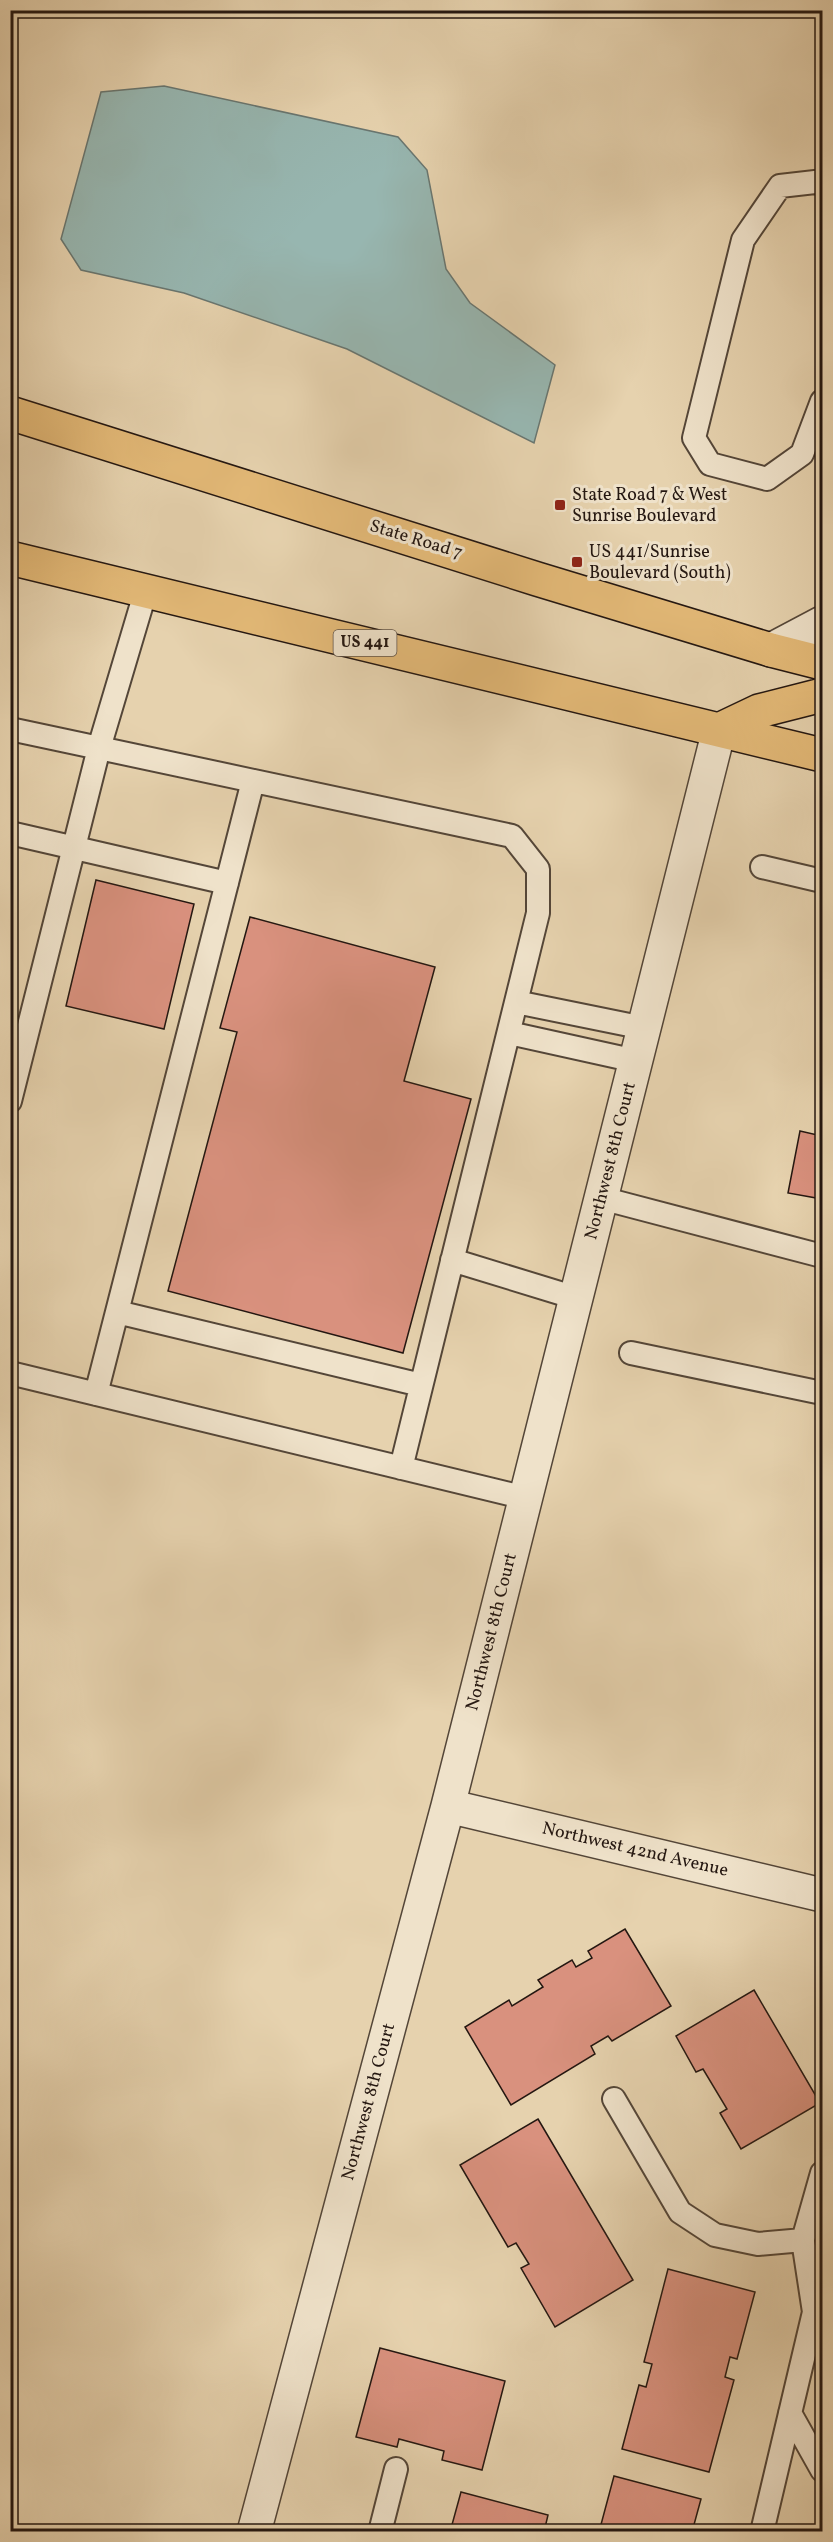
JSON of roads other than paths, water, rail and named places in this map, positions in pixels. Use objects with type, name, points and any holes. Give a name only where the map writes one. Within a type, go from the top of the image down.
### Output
[{"type":"main road","name":"State Road 7","points":[[10,413],[771,650],[822,663]]},
{"type":"main road","name":"US 441","points":[[10,558],[822,755]]},
{"type":"main road","points":[[719,730],[759,711],[822,695]]},
{"type":"street","points":[[771,650],[822,623]]},
{"type":"street","name":"Northwest 8th Court","points":[[254,2532],[448,1806],[719,730]]},
{"type":"street","name":"Northwest 42nd Avenue","points":[[448,1806],[822,1895]]},
{"type":"lane","points":[[822,184],[815,182],[780,186],[743,240],[694,438],[710,464],[767,479],[802,454],[822,401]]},
{"type":"lane","points":[[10,1101],[99,748],[146,590]]},
{"type":"lane","points":[[10,729],[512,836],[538,869],[538,913],[401,1467]]},
{"type":"lane","points":[[96,1394],[253,781]]},
{"type":"lane","points":[[10,833],[227,883]]},
{"type":"lane","points":[[762,867],[822,881]]},
{"type":"lane","points":[[516,1002],[644,1028]]},
{"type":"lane","points":[[509,1033],[636,1061]]},
{"type":"lane","points":[[602,1198],[822,1256]]},
{"type":"lane","points":[[452,1260],[576,1298]]},
{"type":"lane","points":[[117,1312],[422,1386]]},
{"type":"lane","points":[[631,1353],[822,1394]]},
{"type":"lane","points":[[10,1373],[526,1498]]},
{"type":"lane","points":[[614,2099],[680,2212],[715,2235],[758,2244],[803,2240]]},
{"type":"lane","points":[[762,2532],[814,2312],[814,2263],[803,2240],[822,2172]]},
{"type":"lane","points":[[790,2413],[822,2470]]},
{"type":"lane","points":[[380,2532],[396,2469]]},
{"type":"water","points":[[164,86],[398,137],[427,170],[446,269],[470,303],[555,365],[534,443],[347,349],[184,293],[81,270],[61,239],[101,92]]},
{"type":"place","name":"State Road 7 & West Sunrise Boulevard","points":[[560,505]]},
{"type":"place","name":"US 441/Sunrise Boulevard (South)","points":[[577,562]]}]
